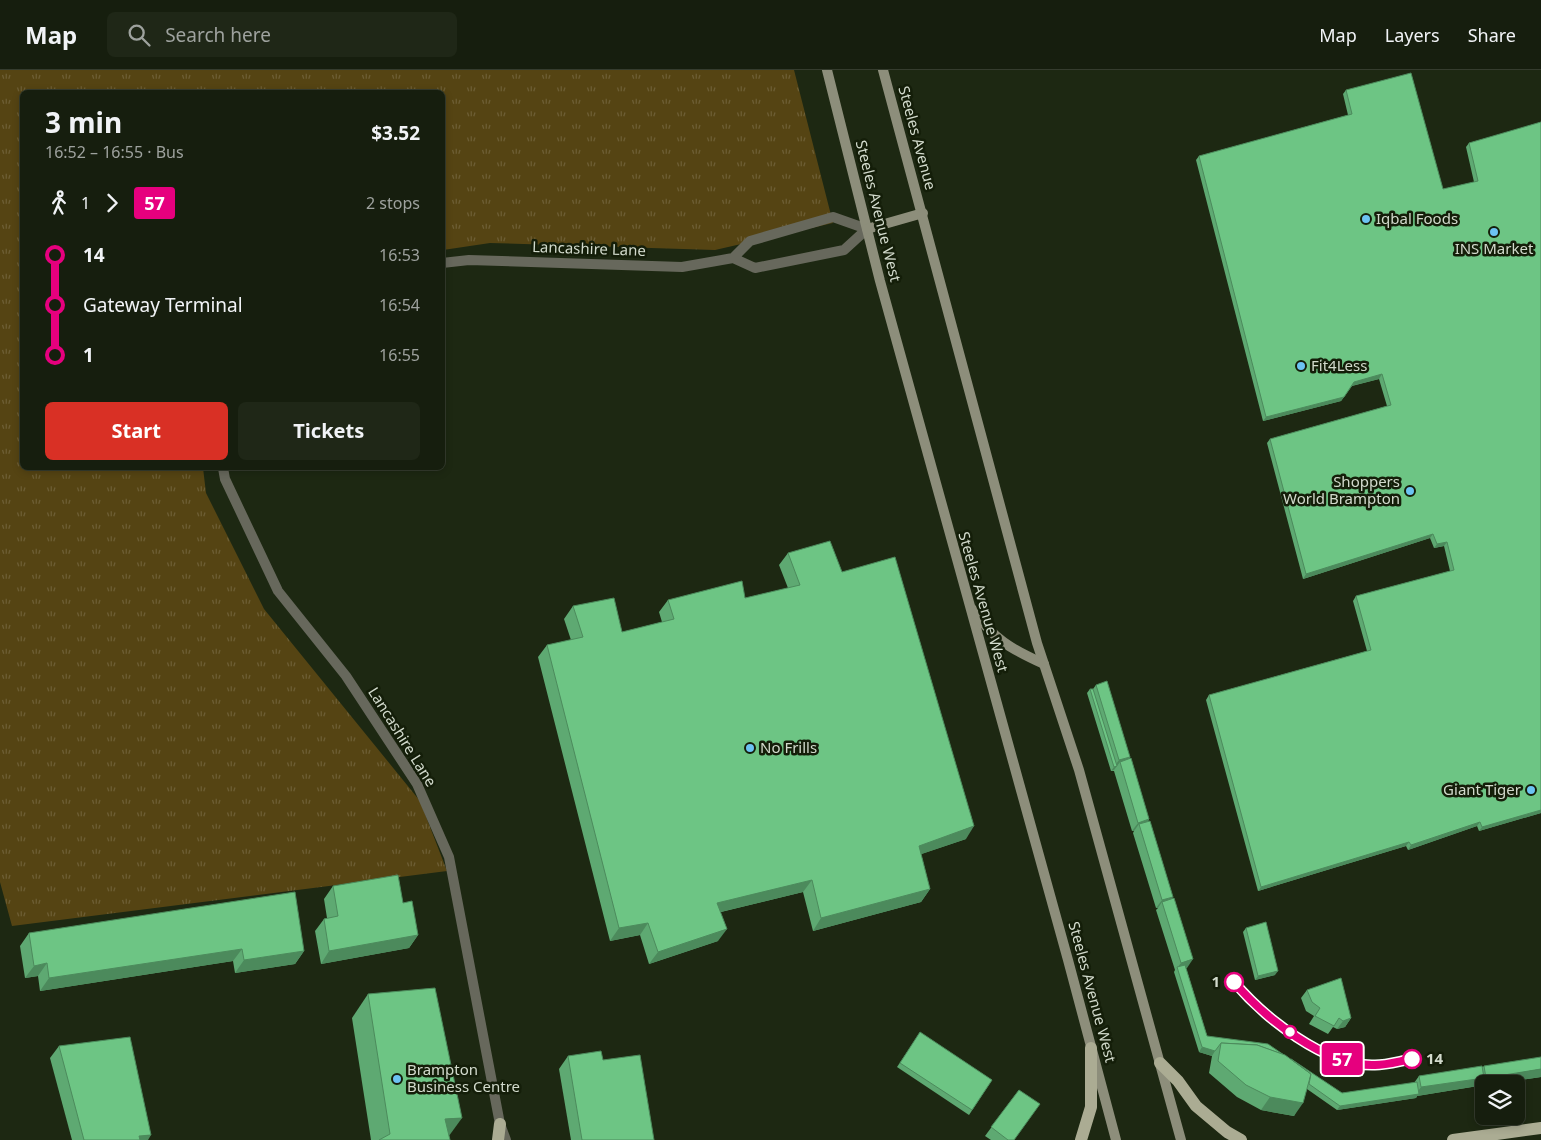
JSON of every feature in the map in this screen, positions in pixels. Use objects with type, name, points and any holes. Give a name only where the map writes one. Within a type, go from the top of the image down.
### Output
[{"type":"main road","name":"Steeles Avenue West","points":[[827,70],[867,229],[1116,1140]]},
{"type":"main road","name":"Steeles Avenue","points":[[883,70],[923,213]]},
{"type":"main road","points":[[867,229],[923,213],[1044,664],[1079,770],[1182,1140]]},
{"type":"main road","points":[[969,604],[997,638],[1010,648],[1044,664]]},
{"type":"main road","points":[[1081,1140],[1091,1107],[1091,1048]]},
{"type":"main road","points":[[1160,1063],[1178,1081],[1196,1106],[1227,1132],[1241,1140]]},
{"type":"main road","points":[[498,1140],[500,1124]]},
{"type":"main road","points":[[1453,1140],[1541,1128]]},
{"type":"street","points":[[834,217],[867,229],[844,250],[755,268],[733,258],[750,241],[834,217]]},
{"type":"street","name":"Lancashire Lane","points":[[445,263],[469,260],[682,267],[733,258]]},
{"type":"street","name":"Lancashire Lane","points":[[223,470],[225,479],[278,591],[346,676],[417,784],[449,857],[500,1124],[506,1140]]},
{"type":"green space","points":[[0,70],[794,70],[833,223],[715,250],[490,243],[445,250],[445,90],[20,90],[20,470],[203,470],[206,493],[264,609],[420,801],[447,871],[12,926],[0,882]]},
{"type":"building","name":"Shoppers World Brampton","points":[[1411,73],[1443,189],[1478,181],[1469,143],[1541,122],[1541,810],[1482,827],[1480,822],[1411,845],[1409,842],[1261,887],[1209,695],[1371,650],[1356,596],[1454,570],[1447,542],[1437,544],[1433,534],[1306,574],[1270,439],[1391,405],[1382,374],[1354,382],[1344,397],[1266,417],[1199,156],[1352,114],[1346,90]]},
{"type":"building","name":"No Frills","points":[[830,541],[842,572],[895,557],[974,826],[919,846],[930,889],[821,918],[812,880],[717,903],[727,929],[658,952],[648,923],[619,928],[547,645],[583,637],[573,606],[614,598],[622,632],[674,619],[668,600],[742,581],[745,598],[800,585],[788,553]]},
{"type":"building","points":[[1107,681],[1130,757],[1119,760],[1096,685]]},
{"type":"building","points":[[1090,689],[1093,689],[1117,766],[1114,767]]},
{"type":"building","points":[[1131,758],[1149,819],[1138,823],[1120,762]]},
{"type":"building","points":[[1150,821],[1173,897],[1162,900],[1139,824]]},
{"type":"building","points":[[398,875],[403,903],[412,901],[418,935],[329,951],[324,919],[338,916],[333,886]]},
{"type":"building","points":[[295,892],[304,951],[244,960],[242,949],[49,978],[47,963],[34,966],[29,933]]},
{"type":"building","points":[[1174,898],[1193,959],[1181,963],[1162,902]]},
{"type":"building","points":[[1266,922],[1278,971],[1258,976],[1246,928]]},
{"type":"building","points":[[1185,965],[1207,1036],[1268,1044],[1284,1055],[1257,1045],[1221,1043],[1215,1051],[1202,1047],[1177,967]]},
{"type":"building","points":[[1341,978],[1351,1018],[1343,1021],[1339,1018],[1334,1026],[1315,1016],[1320,1008],[1312,1002],[1307,990]]},
{"type":"building","name":"Brampton Business Centre","points":[[435,988],[462,1118],[445,1119],[450,1140],[379,1140],[390,1134],[368,994]]},
{"type":"building","points":[[920,1032],[992,1080],[972,1110],[900,1063]]},
{"type":"building","points":[[130,1037],[151,1135],[139,1136],[140,1140],[84,1140],[59,1046]]},
{"type":"building","points":[[1221,1043],[1257,1045],[1285,1055],[1311,1074],[1303,1103],[1270,1097],[1246,1085],[1218,1061]]},
{"type":"building","points":[[601,1051],[603,1060],[640,1055],[654,1140],[582,1140],[568,1056]]},
{"type":"building","points":[[1541,1057],[1541,1069],[1504,1075],[1486,1075],[1484,1066]]},
{"type":"building","points":[[1291,1059],[1342,1093],[1417,1082],[1419,1094],[1340,1106],[1309,1084],[1311,1074]]},
{"type":"building","points":[[1482,1066],[1484,1075],[1475,1075],[1475,1079],[1421,1087],[1419,1076]]},
{"type":"building","points":[[1019,1090],[1040,1104],[1014,1140],[1008,1140],[991,1127]]},
{"type":"bus line","name":"57","points":[[1234,982],[1255,1006],[1277,1024],[1318,1049],[1347,1061],[1374,1065],[1412,1059]]},
{"type":"place","name":"Iqbal Foods","points":[[1366,219]]},
{"type":"place","name":"INS Market","points":[[1494,232]]},
{"type":"place","name":"Fit4Less","points":[[1301,366]]},
{"type":"place","name":"Shoppers World Brampton","points":[[1410,491]]},
{"type":"place","name":"No Frills","points":[[750,748]]},
{"type":"place","name":"Giant Tiger","points":[[1531,790]]},
{"type":"place","name":"1","points":[[1234,982]]},
{"type":"place","name":"14","points":[[1412,1059]]},
{"type":"place","name":"Brampton Business Centre","points":[[397,1079]]}]
